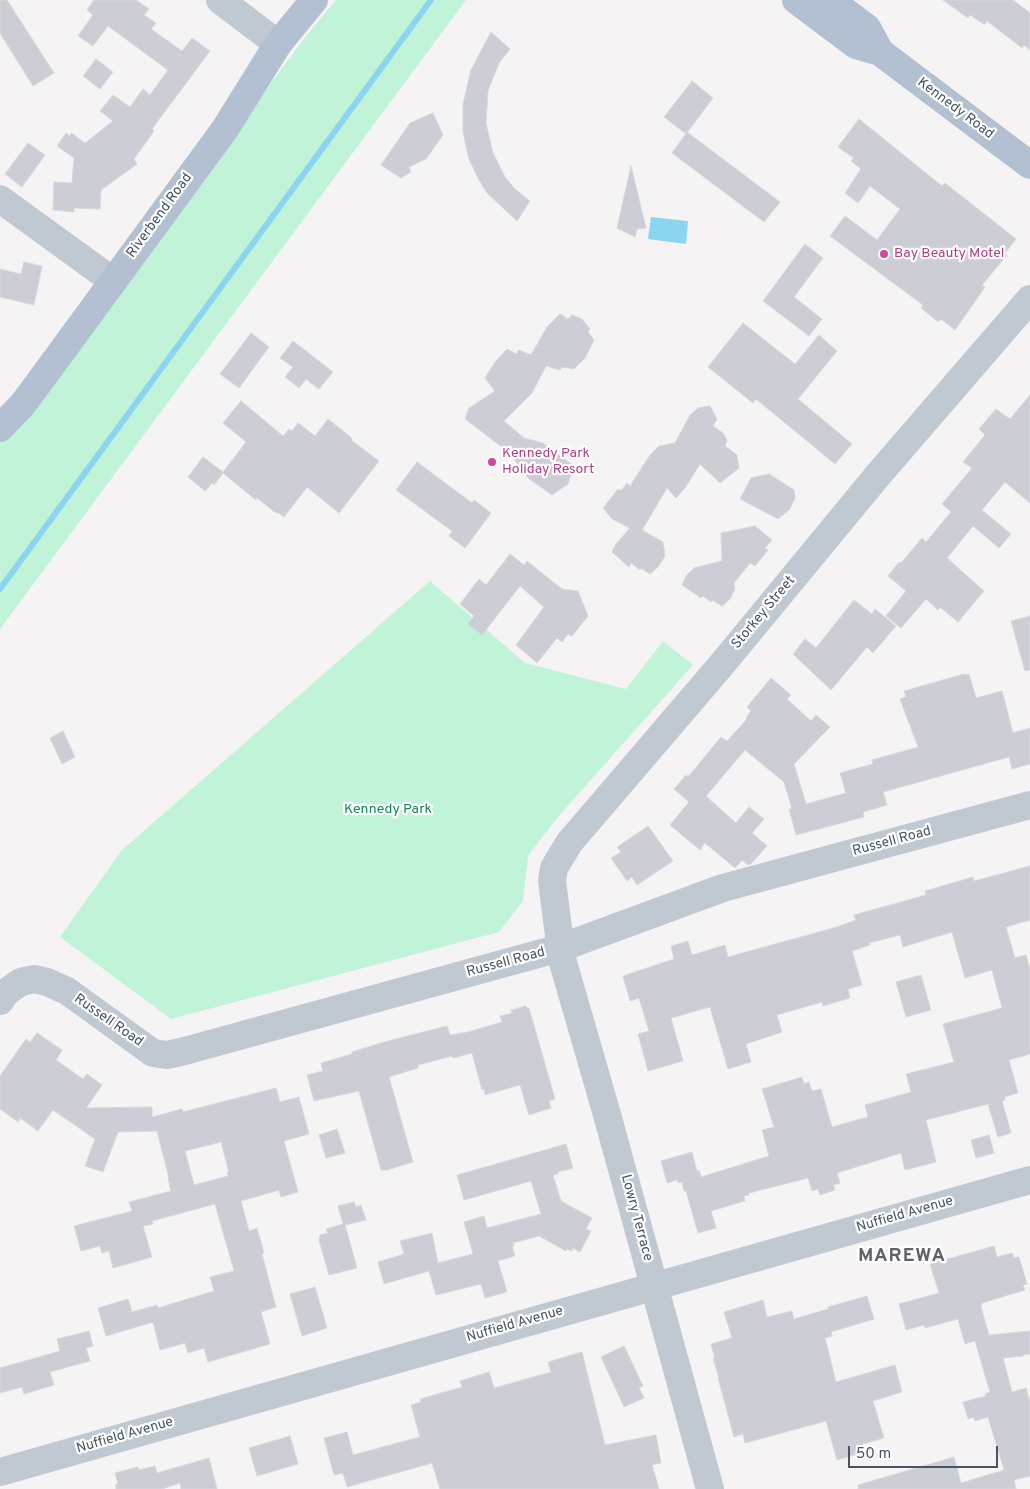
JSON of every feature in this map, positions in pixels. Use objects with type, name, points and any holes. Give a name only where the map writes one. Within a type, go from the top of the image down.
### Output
[{"type":"main road","name":"Riverbend Road","points":[[0,428],[23,404],[225,129],[278,44],[314,0]]},
{"type":"main road","name":"Kennedy Road","points":[[796,0],[856,45],[880,52],[1030,165]]},
{"type":"main road","name":"Kennedy Road","points":[[842,5],[867,28],[880,52]]},
{"type":"street","points":[[220,0],[278,44]]},
{"type":"street","points":[[0,199],[113,281]]},
{"type":"street","name":"Storkey Street","points":[[560,948],[552,881],[554,868],[569,843],[723,663],[878,475],[1030,299]]},
{"type":"street","name":"Russell Road","points":[[0,1001],[6,992],[21,982],[34,979],[46,982],[67,991],[153,1053],[167,1055],[204,1047],[560,948],[723,888],[1030,805]]},
{"type":"street","name":"Lowry Terrace","points":[[560,948],[710,1489]]},
{"type":"street","name":"Nuffield Avenue","points":[[0,1472],[654,1285],[1030,1180]]},
{"type":"green space","points":[[336,0],[466,0],[0,629],[0,439],[16,426],[303,40]]},
{"type":"green space","name":"Kennedy Park","points":[[430,581],[525,663],[626,689],[663,641],[693,665],[557,818],[528,856],[523,901],[499,932],[171,1019],[60,937],[122,850]]},
{"type":"water","points":[[651,217],[688,221],[686,244],[648,239]]},
{"type":"building","points":[[0,0],[7,0],[54,73],[33,86],[0,33]]},
{"type":"building","points":[[94,0],[136,0],[149,9],[144,15],[156,23],[151,29],[182,51],[192,38],[210,51],[152,129],[154,131],[134,159],[137,164],[101,190],[100,209],[74,208],[74,212],[53,210],[54,182],[72,183],[74,158],[57,146],[66,133],[70,136],[71,133],[85,143],[113,121],[100,111],[113,95],[130,107],[143,89],[150,95],[168,70],[108,26],[93,46],[78,36],[93,15],[87,10]]},
{"type":"building","points":[[943,0],[1013,0],[1030,13],[1030,50],[1024,45],[1022,48],[987,21],[985,24],[982,23],[970,15],[968,18]]},
{"type":"building","points":[[491,32],[510,49],[499,63],[488,91],[486,123],[493,153],[505,177],[515,189],[530,201],[517,221],[487,193],[469,159],[463,132],[463,104],[471,70]]},
{"type":"building","points":[[96,59],[113,72],[100,89],[83,76]]},
{"type":"building","points":[[692,81],[713,98],[686,134],[664,117]]},
{"type":"building","points":[[433,113],[443,135],[426,159],[409,167],[411,172],[401,178],[381,165],[410,123]]},
{"type":"building","points":[[859,119],[942,186],[945,183],[1016,239],[1005,253],[1007,255],[982,285],[985,287],[955,330],[941,319],[938,322],[921,308],[923,305],[830,236],[845,216],[877,240],[900,209],[870,186],[858,203],[845,193],[861,169],[851,161],[854,158],[838,147]]},
{"type":"building","points":[[687,132],[780,202],[764,222],[672,153]]},
{"type":"building","points":[[28,143],[45,155],[22,187],[5,174]]},
{"type":"building","points":[[631,166],[646,228],[637,229],[635,237],[617,228]]},
{"type":"building","points":[[805,244],[823,258],[794,297],[822,319],[809,336],[763,301]]},
{"type":"building","points":[[24,262],[42,266],[34,305],[0,297],[0,269],[21,274]]},
{"type":"building","points":[[560,314],[568,319],[572,315],[582,319],[590,329],[588,332],[594,340],[585,358],[574,369],[562,367],[560,370],[546,366],[532,393],[504,421],[524,438],[543,443],[574,466],[568,484],[552,495],[528,478],[510,453],[465,419],[469,408],[495,391],[485,378],[495,362],[507,349],[516,354],[519,350],[531,355],[547,327]]},
{"type":"building","points":[[743,323],[795,364],[819,335],[837,351],[798,399],[852,444],[835,464],[756,399],[753,403],[708,367]]},
{"type":"building","points":[[251,333],[269,347],[239,388],[220,374]]},
{"type":"building","points":[[293,341],[333,372],[319,389],[306,379],[299,388],[285,377],[293,367],[280,358]]},
{"type":"building","points":[[1030,395],[1030,503],[1005,482],[982,510],[1011,534],[999,548],[973,526],[947,558],[984,591],[958,622],[940,607],[938,610],[926,599],[901,628],[886,616],[906,591],[888,576],[922,538],[926,542],[951,512],[942,504],[972,468],[963,462],[985,435],[979,429],[996,409],[1010,419]]},
{"type":"building","points":[[241,401],[283,436],[289,429],[292,431],[298,423],[315,436],[328,419],[352,438],[351,440],[379,461],[339,513],[307,487],[284,517],[257,498],[256,500],[223,473],[214,485],[212,483],[205,491],[188,477],[203,457],[223,472],[246,442],[223,423]]},
{"type":"building","points":[[710,406],[717,419],[713,426],[723,433],[727,440],[725,446],[737,455],[739,468],[720,483],[700,464],[685,488],[676,498],[667,488],[642,530],[663,542],[665,556],[658,567],[650,574],[641,568],[640,570],[631,563],[629,567],[612,552],[616,544],[630,528],[612,519],[603,508],[618,489],[621,491],[627,483],[630,486],[650,455],[659,446],[675,443],[690,415],[698,408]]},
{"type":"building","points":[[417,462],[472,503],[474,500],[491,513],[465,548],[449,536],[452,531],[396,490]]},
{"type":"building","points":[[769,474],[794,490],[795,498],[790,509],[778,519],[740,499],[751,478]]},
{"type":"building","points":[[755,526],[772,540],[765,548],[768,550],[755,566],[750,563],[734,583],[735,589],[730,599],[722,606],[712,600],[711,602],[703,596],[701,598],[682,585],[686,576],[694,568],[722,561],[721,533]]},
{"type":"building","points":[[510,554],[524,565],[527,561],[562,589],[578,591],[588,616],[572,636],[568,634],[562,642],[557,638],[537,663],[516,645],[544,607],[520,586],[482,635],[468,624],[474,616],[460,604],[479,579],[486,585]]},
{"type":"building","points":[[854,600],[872,614],[875,609],[896,626],[873,653],[867,647],[831,690],[793,654],[805,639],[816,648]]},
{"type":"building","points":[[1030,616],[1030,670],[1025,671],[1011,621]]},
{"type":"building","points":[[969,674],[976,698],[1002,691],[1013,733],[1030,728],[1030,764],[1012,769],[1009,757],[883,792],[887,805],[863,812],[864,817],[796,835],[789,809],[792,809],[784,782],[745,750],[706,796],[736,823],[749,807],[764,819],[752,833],[767,846],[751,864],[748,865],[742,860],[735,868],[705,843],[700,850],[670,825],[689,802],[674,789],[686,775],[688,777],[721,737],[727,741],[747,719],[751,711],[747,707],[771,678],[791,695],[787,699],[811,721],[816,715],[830,727],[794,764],[806,804],[846,793],[840,773],[873,764],[872,760],[918,747],[900,699],[906,697],[904,691]]},
{"type":"building","points":[[63,731],[75,757],[62,764],[50,738]]},
{"type":"building","points":[[648,826],[673,861],[637,885],[632,877],[627,881],[611,858],[621,852],[617,847]]},
{"type":"building","points":[[1030,866],[1030,920],[1006,927],[1015,958],[1026,955],[1030,970],[1030,1054],[1009,1060],[1018,1093],[1004,1097],[1005,1100],[1002,1101],[1011,1133],[998,1137],[988,1104],[926,1120],[936,1162],[905,1170],[901,1153],[837,1173],[840,1183],[833,1185],[835,1190],[820,1195],[818,1189],[812,1191],[808,1178],[749,1193],[749,1195],[744,1196],[745,1201],[711,1211],[716,1228],[698,1233],[682,1182],[678,1183],[677,1180],[667,1183],[661,1161],[692,1152],[697,1171],[699,1170],[701,1177],[769,1156],[762,1130],[774,1127],[762,1089],[802,1077],[804,1084],[809,1082],[812,1091],[821,1089],[832,1127],[868,1117],[865,1105],[911,1092],[906,1074],[954,1062],[943,1024],[1002,1008],[992,970],[965,978],[952,932],[903,947],[900,935],[869,943],[870,945],[852,951],[862,985],[848,989],[850,998],[823,1006],[822,1002],[777,1015],[782,1032],[746,1044],[751,1062],[728,1069],[710,1007],[671,1018],[683,1061],[648,1071],[638,1034],[649,1031],[639,998],[630,1001],[623,976],[674,959],[671,946],[688,941],[692,955],[725,945],[728,957],[837,927],[856,920],[854,915],[926,895],[925,891],[973,877],[974,881]]},
{"type":"building","points":[[921,975],[931,1010],[906,1017],[896,982]]},
{"type":"building","points":[[526,1006],[529,1008],[555,1099],[549,1101],[551,1108],[529,1115],[520,1085],[485,1095],[472,1053],[418,1065],[418,1068],[389,1077],[413,1162],[381,1170],[359,1091],[314,1101],[307,1075],[323,1071],[321,1063],[384,1042],[447,1026],[450,1035],[468,1032],[502,1022],[500,1016],[512,1013],[511,1010]]},
{"type":"building","points":[[37,1033],[62,1050],[56,1060],[83,1079],[87,1074],[102,1085],[86,1108],[152,1107],[152,1117],[182,1109],[183,1112],[276,1088],[280,1102],[299,1097],[309,1134],[284,1141],[298,1192],[281,1197],[279,1190],[241,1201],[249,1231],[257,1228],[276,1307],[261,1312],[270,1344],[208,1362],[204,1348],[188,1353],[185,1343],[160,1350],[153,1322],[106,1336],[98,1308],[128,1299],[132,1312],[157,1305],[158,1308],[214,1291],[210,1277],[234,1271],[215,1204],[152,1221],[153,1224],[143,1226],[152,1257],[113,1268],[109,1251],[102,1253],[100,1246],[81,1251],[74,1226],[132,1211],[129,1202],[171,1191],[169,1178],[157,1131],[118,1132],[103,1172],[85,1166],[95,1139],[53,1110],[38,1131],[20,1118],[18,1122],[0,1109],[0,1076],[26,1039],[30,1042]],"holes":[[[221,1142],[229,1172],[227,1172],[228,1176],[194,1185],[185,1151]]]},
{"type":"building","points":[[337,1129],[345,1153],[326,1158],[319,1135]]},
{"type":"building","points":[[989,1135],[994,1153],[976,1158],[971,1140]]},
{"type":"building","points":[[566,1144],[573,1168],[553,1175],[561,1201],[592,1218],[586,1229],[591,1231],[580,1252],[573,1248],[572,1251],[567,1249],[566,1251],[539,1236],[513,1243],[515,1256],[498,1261],[507,1292],[485,1298],[481,1284],[436,1295],[429,1271],[384,1284],[378,1262],[404,1254],[400,1241],[432,1233],[438,1263],[473,1254],[464,1222],[484,1216],[487,1228],[541,1214],[531,1181],[464,1200],[457,1175]]},
{"type":"building","points":[[354,1202],[356,1207],[361,1205],[366,1220],[345,1225],[357,1268],[329,1275],[319,1240],[320,1235],[328,1233],[326,1229],[343,1224],[338,1206]]},
{"type":"building","points":[[994,1246],[997,1257],[1012,1253],[1014,1258],[1019,1257],[1027,1284],[1023,1285],[1025,1290],[982,1303],[981,1307],[989,1335],[1030,1331],[1030,1354],[1003,1358],[1012,1392],[1026,1388],[1030,1402],[1030,1476],[1014,1480],[1016,1489],[858,1489],[858,1485],[954,1457],[961,1483],[1004,1470],[988,1417],[975,1421],[973,1417],[968,1419],[963,1402],[986,1396],[985,1394],[990,1392],[975,1341],[965,1344],[958,1319],[925,1328],[924,1325],[906,1330],[899,1304],[939,1293],[930,1264]]},
{"type":"building","points":[[315,1287],[327,1328],[302,1336],[290,1294]]},
{"type":"building","points":[[867,1296],[874,1319],[831,1332],[832,1336],[825,1338],[836,1382],[895,1365],[902,1392],[873,1401],[884,1438],[856,1446],[858,1454],[837,1460],[826,1421],[745,1443],[743,1434],[734,1437],[711,1344],[732,1338],[724,1312],[763,1300],[767,1317],[792,1311],[794,1319]]},
{"type":"building","points":[[89,1331],[93,1346],[86,1348],[90,1361],[50,1372],[54,1385],[24,1394],[22,1387],[0,1393],[0,1368],[60,1351],[57,1339]]},
{"type":"building","points":[[624,1346],[643,1386],[639,1388],[644,1398],[624,1407],[601,1357]]},
{"type":"building","points":[[582,1352],[605,1445],[656,1435],[661,1463],[652,1465],[659,1489],[440,1489],[432,1463],[347,1487],[343,1473],[334,1475],[324,1438],[347,1432],[353,1455],[420,1437],[411,1405],[421,1402],[420,1399],[462,1387],[460,1381],[489,1372],[494,1388],[551,1372],[548,1362]]},
{"type":"building","points":[[290,1436],[298,1464],[257,1476],[249,1448]]},
{"type":"building","points":[[209,1458],[217,1489],[181,1489],[180,1483],[162,1489],[116,1489],[116,1484],[118,1484],[115,1473],[138,1467],[139,1470],[155,1466],[157,1473]]},
{"type":"waterway","points":[[0,589],[431,0]]},
{"type":"place","name":"Bay Beauty Motel","points":[[884,254]]},
{"type":"place","name":"Kennedy Park Holiday Resort","points":[[492,462]]},
{"type":"district","name":"MAREWA","points":[[902,1257]]}]
